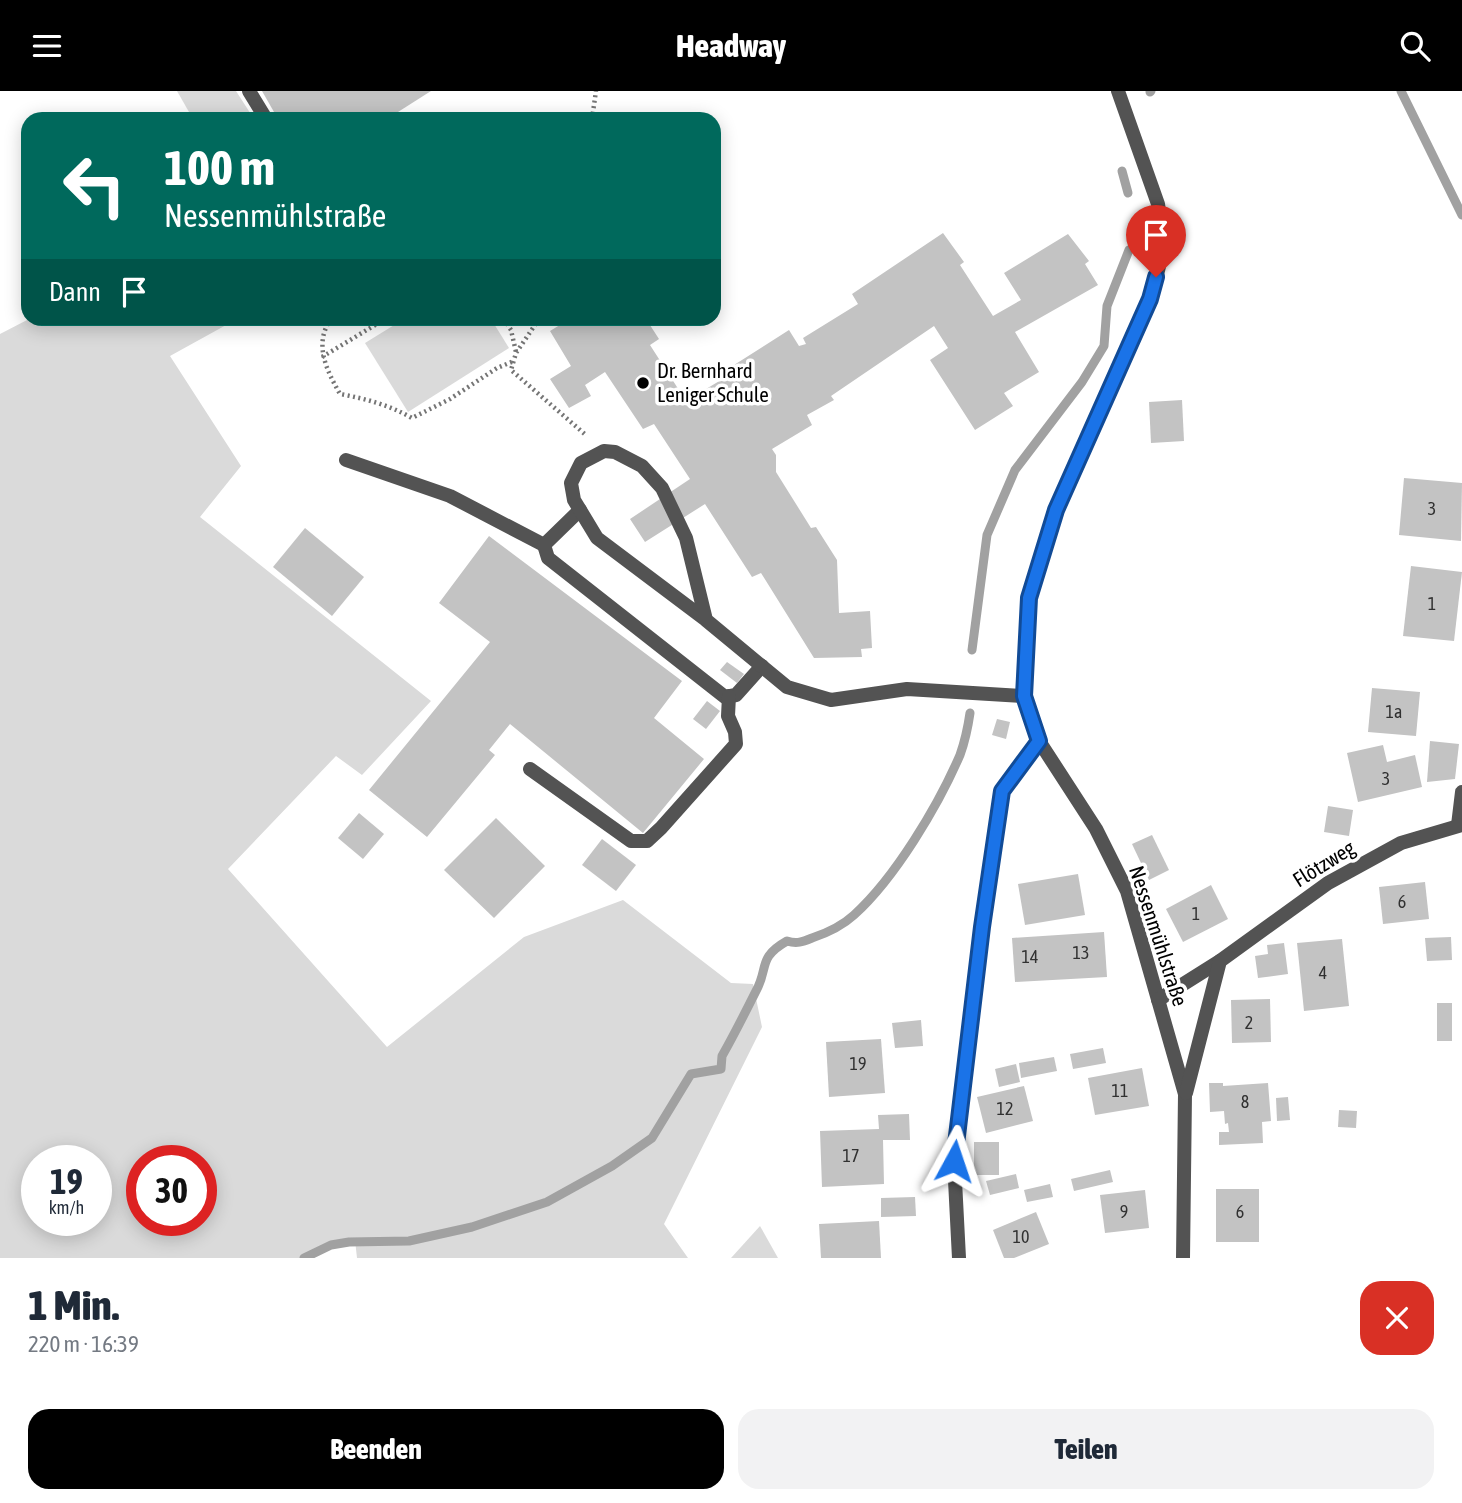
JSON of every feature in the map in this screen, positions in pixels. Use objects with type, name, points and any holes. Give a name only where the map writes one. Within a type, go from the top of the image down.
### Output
[{"type":"street","points":[[249,91],[262,112]]},
{"type":"street","name":"Nessenmühlstraße","points":[[1118,91],[1158,204],[1162,254],[1150,299],[1056,510],[1048,535],[1029,598],[1024,696],[1039,741],[1096,829],[1127,891],[1185,1094],[1183,1258]]},
{"type":"street","points":[[706,620],[686,538],[662,488],[642,466],[615,452],[604,451],[581,463],[571,483],[574,501],[597,538],[706,620],[787,687],[831,700],[907,689],[1024,696]]},
{"type":"street","points":[[346,460],[450,496],[544,545],[548,558],[725,697],[736,695],[762,666]]},
{"type":"street","points":[[544,545],[580,510]]},
{"type":"street","points":[[530,769],[631,841],[647,841],[736,744],[735,732],[728,716],[729,696]]},
{"type":"street","points":[[959,1258],[954,1161],[996,828],[1002,791],[1039,741]]},
{"type":"street","points":[[1460,825],[1462,792]]},
{"type":"street","name":"Flötzweg","points":[[1158,1000],[1220,961],[1328,883],[1401,843],[1460,825]]},
{"type":"street","points":[[1185,1094],[1220,961]]},
{"type":"path","points":[[593,112],[596,91]]},
{"type":"path","points":[[326,326],[322,356],[326,370],[340,394],[368,399],[395,408],[412,418],[450,399],[497,368],[514,361]]},
{"type":"path","points":[[322,356],[373,326]]},
{"type":"path","points":[[508,326],[516,353]]},
{"type":"path","points":[[534,326],[516,353],[511,369],[604,451]]},
{"type":"shaded area","points":[[177,91],[236,91],[250,112],[189,112]]},
{"type":"shaded area","points":[[21,323],[21,326],[224,326],[170,356],[241,466],[200,517],[431,701],[362,775],[336,756],[228,869],[387,1047],[524,937],[623,900],[731,983],[753,984],[762,1027],[664,1224],[688,1258],[357,1258],[355,1240],[327,1245],[308,1258],[0,1258],[0,334]]},
{"type":"shaded area","points":[[393,326],[495,326],[509,348],[408,412],[365,343]]},
{"type":"shaded area","points":[[760,1226],[778,1258],[731,1258]]},
{"type":"building","points":[[262,91],[431,91],[398,112],[274,112]]},
{"type":"building","points":[[943,233],[964,262],[960,265],[993,316],[1021,300],[1004,273],[1068,234],[1089,261],[1085,264],[1098,285],[1015,332],[1039,372],[1004,393],[1013,406],[975,430],[930,360],[948,348],[934,326],[831,396],[834,400],[807,415],[812,425],[772,449],[776,455],[776,472],[811,528],[816,527],[837,560],[839,613],[870,611],[872,648],[861,649],[862,657],[814,658],[761,573],[752,577],[705,504],[645,542],[630,519],[690,479],[654,424],[643,429],[605,372],[585,385],[591,396],[569,408],[550,379],[571,366],[550,331],[558,326],[651,326],[659,339],[650,345],[686,401],[726,377],[723,372],[789,330],[799,346],[806,344],[803,338],[858,304],[852,294]]},
{"type":"building","points":[[1182,400],[1184,441],[1151,443],[1149,402]]},
{"type":"building","points":[[1404,478],[1462,483],[1461,541],[1399,535]]},
{"type":"building","points":[[305,528],[364,577],[332,616],[273,567]]},
{"type":"building","points":[[489,536],[682,681],[654,718],[704,759],[643,833],[510,724],[489,750],[495,755],[427,837],[369,790],[490,642],[439,603]]},
{"type":"building","points":[[1411,566],[1462,572],[1454,641],[1403,636]]},
{"type":"building","points":[[727,662],[744,674],[737,683],[720,670]]},
{"type":"building","points":[[1372,688],[1420,692],[1416,736],[1368,732]]},
{"type":"building","points":[[707,701],[720,711],[706,729],[693,719]]},
{"type":"building","points":[[997,719],[1010,722],[1006,739],[992,735]]},
{"type":"building","points":[[1430,741],[1459,744],[1455,779],[1427,782]]},
{"type":"building","points":[[1383,745],[1387,762],[1415,755],[1422,787],[1358,802],[1347,753]]},
{"type":"building","points":[[1328,806],[1353,810],[1349,836],[1324,832]]},
{"type":"building","points":[[359,813],[384,834],[363,859],[338,838]]},
{"type":"building","points":[[496,818],[545,866],[494,918],[444,870]]},
{"type":"building","points":[[1152,835],[1169,870],[1149,880],[1132,844]]},
{"type":"building","points":[[602,839],[636,865],[616,891],[582,865]]},
{"type":"building","points":[[1078,874],[1085,915],[1025,925],[1018,884]]},
{"type":"building","points":[[1425,882],[1429,919],[1383,924],[1379,887]]},
{"type":"building","points":[[1211,885],[1228,919],[1183,942],[1166,909]]},
{"type":"building","points":[[1104,932],[1107,977],[1015,982],[1012,938]]},
{"type":"building","points":[[1451,937],[1452,960],[1427,961],[1425,938]]},
{"type":"building","points":[[1342,939],[1349,1006],[1304,1011],[1297,943]]},
{"type":"building","points":[[1284,943],[1288,974],[1258,978],[1255,956],[1268,954],[1267,945]]},
{"type":"building","points":[[1270,999],[1271,1042],[1232,1043],[1231,1000]]},
{"type":"building","points":[[1437,1003],[1452,1003],[1452,1041],[1437,1041]]},
{"type":"building","points":[[921,1020],[923,1046],[895,1048],[892,1023]]},
{"type":"building","points":[[881,1039],[885,1093],[829,1097],[826,1042]]},
{"type":"building","points":[[1103,1048],[1106,1063],[1073,1069],[1070,1054]]},
{"type":"building","points":[[1054,1057],[1057,1071],[1021,1078],[1019,1063]]},
{"type":"building","points":[[1016,1064],[1020,1082],[999,1087],[995,1069]]},
{"type":"building","points":[[1142,1068],[1149,1106],[1095,1115],[1088,1078]]},
{"type":"building","points":[[1209,1083],[1223,1083],[1223,1086],[1268,1083],[1271,1121],[1262,1122],[1263,1143],[1219,1145],[1219,1132],[1229,1132],[1228,1123],[1225,1124],[1224,1111],[1210,1112]]},
{"type":"building","points":[[1024,1086],[1033,1121],[986,1133],[977,1097]]},
{"type":"building","points":[[1288,1097],[1290,1120],[1277,1121],[1276,1098]]},
{"type":"building","points":[[1339,1110],[1357,1111],[1356,1128],[1338,1127]]},
{"type":"building","points":[[909,1114],[910,1140],[883,1140],[884,1184],[822,1187],[820,1131],[879,1129],[878,1115]]},
{"type":"building","points":[[974,1142],[999,1142],[999,1175],[974,1175]]},
{"type":"building","points":[[1110,1170],[1113,1182],[1074,1191],[1071,1179]]},
{"type":"building","points":[[1016,1174],[1019,1188],[990,1195],[986,1181]]},
{"type":"building","points":[[1050,1184],[1053,1197],[1027,1202],[1024,1190]]},
{"type":"building","points":[[1216,1189],[1259,1189],[1259,1242],[1216,1242]]},
{"type":"building","points":[[1145,1190],[1149,1228],[1105,1233],[1100,1195]]},
{"type":"building","points":[[915,1197],[916,1216],[881,1217],[881,1198]]},
{"type":"building","points":[[1036,1212],[1049,1244],[1014,1258],[1004,1258],[993,1230]]},
{"type":"building","points":[[879,1221],[881,1258],[821,1258],[819,1224]]},
{"type":"waterway","points":[[1401,91],[1462,215]]},
{"type":"waterway","points":[[1122,171],[1128,193]]},
{"type":"waterway","points":[[972,650],[987,535],[1015,470],[1082,382],[1104,346],[1107,306],[1129,250]]},
{"type":"waterway","points":[[304,1258],[331,1245],[409,1241],[472,1227],[547,1202],[612,1166],[652,1138],[691,1074],[721,1069],[722,1056],[760,983],[771,953],[787,941],[805,941],[844,923],[869,900],[900,862],[951,775],[962,750],[970,713]]},
{"type":"place","name":"Dr. Bernhard Leniger Schule","points":[[643,383]]},
{"type":"route","points":[[954,1161],[982,927],[1002,791],[1039,741],[1024,696],[1029,598],[1056,510],[1150,299],[1156,277]]}]
